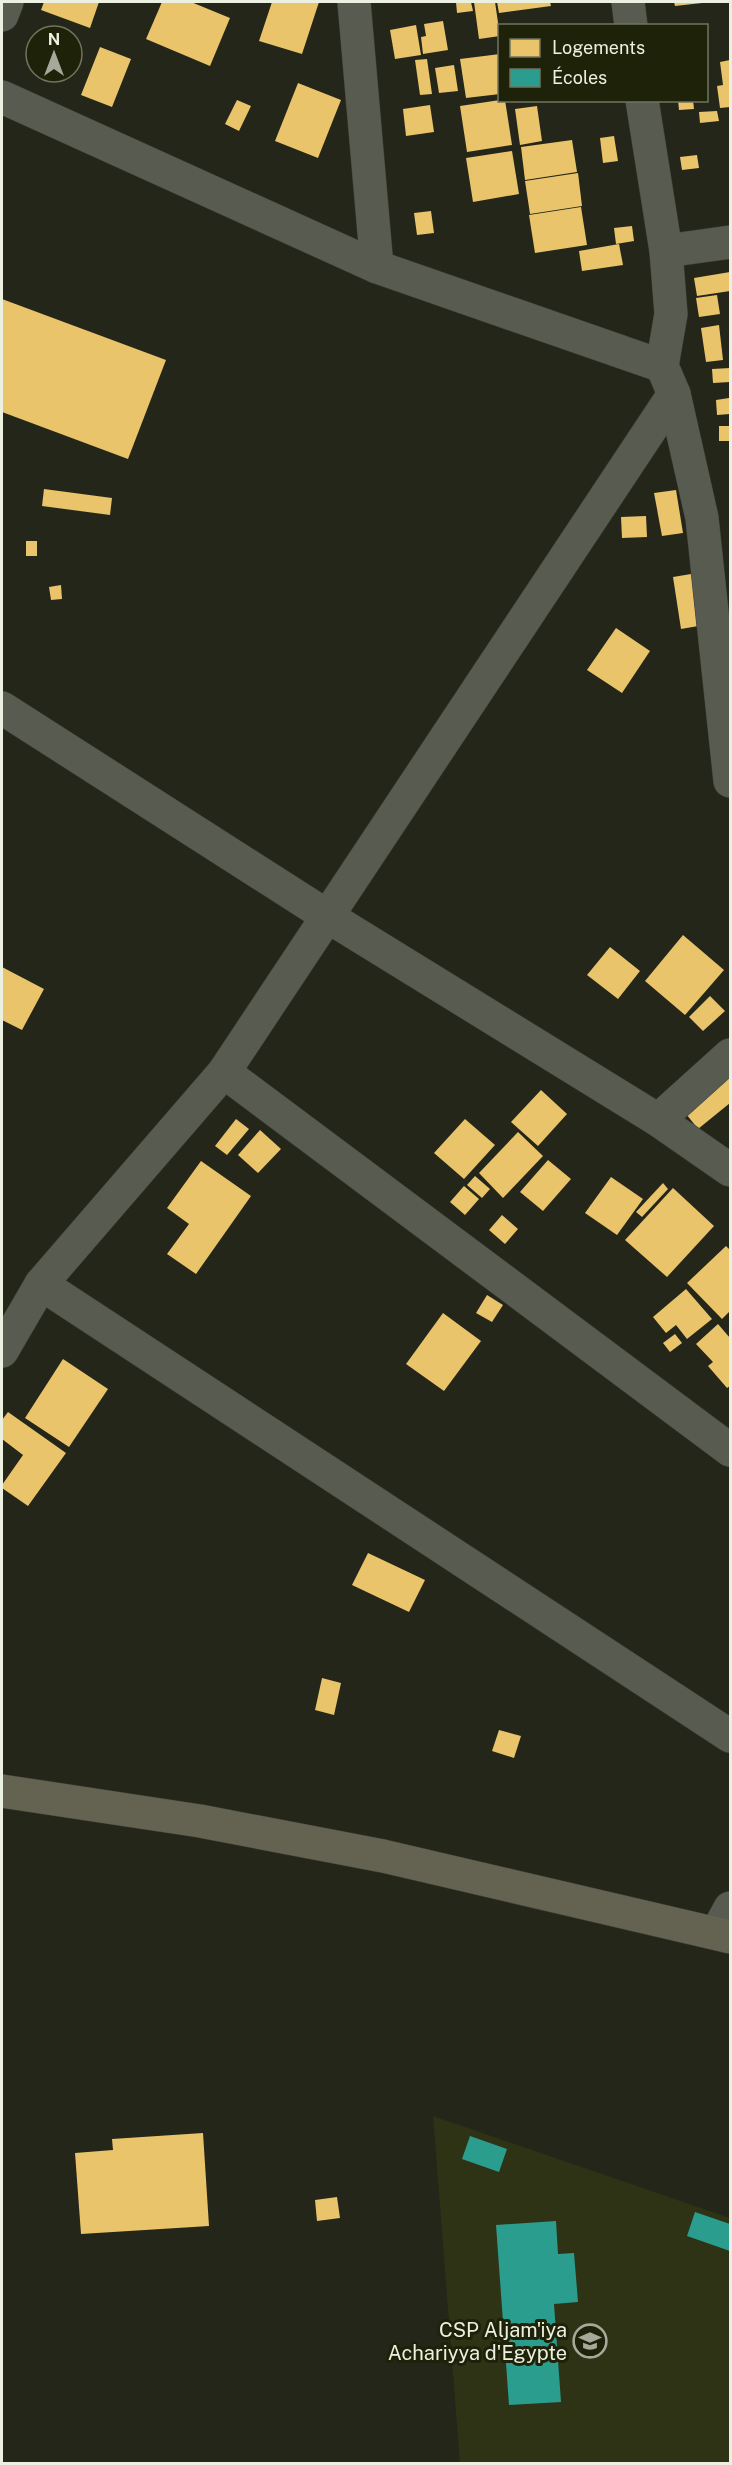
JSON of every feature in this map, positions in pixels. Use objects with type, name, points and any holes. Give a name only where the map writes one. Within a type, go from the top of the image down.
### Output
[{"type":"highway","points":[[2,1791],[200,1821],[726,1926]]},
{"type":"street","points":[[2,15],[7,2]]},
{"type":"street","points":[[354,2],[377,267]]},
{"type":"street","points":[[628,2],[631,24]]},
{"type":"street","points":[[2,97],[377,267],[668,380]]},
{"type":"street","points":[[642,102],[666,250],[671,314],[668,380],[702,518],[730,781]]},
{"type":"street","points":[[666,250],[730,242]]},
{"type":"street","points":[[2,1351],[41,1284],[224,1072],[327,916],[668,380]]},
{"type":"street","points":[[2,708],[327,916],[658,1120],[730,1170]]},
{"type":"street","points":[[658,1120],[730,1055]]},
{"type":"street","points":[[224,1072],[730,1450]]},
{"type":"street","points":[[41,1284],[730,1736]]},
{"type":"shaded area","name":"CSP Aljam'iya Achariyya d'Egypte","points":[[433,2116],[730,2218],[730,2463],[460,2463]]},
{"type":"building: Logements","points":[[44,2],[99,2],[90,28],[41,10]]},
{"type":"building: Logements","points":[[162,2],[191,2],[230,18],[210,66],[146,39]]},
{"type":"building: Logements","points":[[272,2],[319,2],[302,54],[259,41]]},
{"type":"building: Logements","points":[[456,2],[471,2],[473,11],[457,13]]},
{"type":"building: Logements","points":[[474,2],[495,2],[498,36],[479,39]]},
{"type":"building: Logements","points":[[497,2],[550,2],[551,6],[499,13]]},
{"type":"building: Logements","points":[[674,2],[702,2],[702,3],[675,6]]},
{"type":"building: Logements","points":[[443,21],[448,50],[423,54],[421,37],[426,36],[424,24]]},
{"type":"building: Logements","points":[[416,25],[421,55],[395,59],[390,30]]},
{"type":"building: Logements","points":[[100,47],[131,59],[112,107],[81,95]]},
{"type":"building: Logements","points":[[498,54],[498,94],[466,98],[460,59]]},
{"type":"building: Logements","points":[[427,59],[432,94],[420,95],[415,60]]},
{"type":"building: Logements","points":[[730,60],[730,107],[720,108],[717,86],[723,85],[720,62]]},
{"type":"building: Logements","points":[[454,65],[458,91],[439,93],[435,68]]},
{"type":"building: Logements","points":[[298,83],[341,100],[318,158],[275,141]]},
{"type":"building: Logements","points":[[237,100],[251,106],[239,131],[225,124]]},
{"type":"building: Logements","points":[[498,100],[505,102],[512,145],[467,152],[460,106]]},
{"type":"building: Logements","points":[[678,102],[693,102],[694,109],[679,110]]},
{"type":"building: Logements","points":[[430,105],[434,132],[406,136],[403,109]]},
{"type":"building: Logements","points":[[537,106],[542,141],[520,145],[515,109]]},
{"type":"building: Logements","points":[[717,111],[719,121],[700,123],[699,112]]},
{"type":"building: Logements","points":[[614,136],[618,161],[603,163],[600,138]]},
{"type":"building: Logements","points":[[572,140],[577,172],[525,180],[521,147]]},
{"type":"building: Logements","points":[[512,151],[519,194],[473,202],[466,158]]},
{"type":"building: Logements","points":[[697,155],[699,168],[682,170],[680,157]]},
{"type":"building: Logements","points":[[578,173],[582,206],[530,214],[525,181]]},
{"type":"building: Logements","points":[[581,207],[587,245],[535,253],[529,215]]},
{"type":"building: Logements","points":[[431,211],[434,233],[417,235],[414,213]]},
{"type":"building: Logements","points":[[632,226],[634,241],[616,244],[614,228]]},
{"type":"building: Logements","points":[[619,244],[623,265],[582,271],[579,251]]},
{"type":"building: Logements","points":[[730,272],[730,291],[697,296],[694,278]]},
{"type":"building: Logements","points":[[717,295],[720,314],[699,317],[696,298]]},
{"type":"building: Logements","points":[[2,299],[166,360],[128,459],[2,412]]},
{"type":"building: Logements","points":[[719,325],[723,360],[706,362],[701,328]]},
{"type":"building: Logements","points":[[730,368],[730,382],[713,383],[712,369]]},
{"type":"building: Logements","points":[[729,398],[730,414],[717,415],[716,400]]},
{"type":"building: Logements","points":[[719,426],[730,426],[730,441],[719,441]]},
{"type":"building: Logements","points":[[44,489],[112,498],[110,515],[42,506]]},
{"type":"building: Logements","points":[[676,490],[683,533],[662,536],[654,493]]},
{"type":"building: Logements","points":[[646,516],[647,537],[622,538],[621,517]]},
{"type":"building: Logements","points":[[26,541],[37,541],[37,556],[26,556]]},
{"type":"building: Logements","points":[[697,573],[704,625],[681,629],[673,577]]},
{"type":"building: Logements","points":[[61,585],[62,599],[51,600],[49,587]]},
{"type":"building: Logements","points":[[616,628],[650,651],[622,693],[587,670]]},
{"type":"building: Logements","points":[[683,935],[724,970],[685,1015],[645,981]]},
{"type":"building: Logements","points":[[610,947],[640,971],[618,999],[587,975]]},
{"type":"building: Logements","points":[[2,967],[44,989],[22,1030],[2,1020]]},
{"type":"building: Logements","points":[[710,996],[725,1011],[703,1031],[689,1017]]},
{"type":"building: Logements","points":[[730,1072],[730,1103],[698,1129],[683,1110]]},
{"type":"building: Logements","points":[[541,1090],[567,1114],[538,1146],[511,1122]]},
{"type":"building: Logements","points":[[236,1119],[249,1129],[227,1155],[215,1146]]},
{"type":"building: Logements","points":[[465,1119],[495,1145],[464,1179],[434,1153]]},
{"type":"building: Logements","points":[[260,1130],[281,1149],[258,1173],[238,1155]]},
{"type":"building: Logements","points":[[518,1132],[543,1156],[503,1198],[479,1173]]},
{"type":"building: Logements","points":[[548,1160],[571,1179],[543,1211],[520,1192]]},
{"type":"building: Logements","points":[[201,1161],[251,1196],[196,1274],[167,1254],[189,1224],[167,1208]]},
{"type":"building: Logements","points":[[475,1176],[490,1189],[482,1198],[467,1185]]},
{"type":"building: Logements","points":[[611,1177],[643,1199],[617,1235],[585,1213]]},
{"type":"building: Logements","points":[[663,1183],[668,1189],[642,1217],[636,1212]]},
{"type":"building: Logements","points":[[464,1186],[479,1199],[465,1215],[450,1202]]},
{"type":"building: Logements","points":[[673,1188],[714,1226],[667,1277],[625,1240]]},
{"type":"building: Logements","points":[[502,1215],[518,1229],[505,1244],[489,1230]]},
{"type":"building: Logements","points":[[726,1246],[730,1250],[730,1311],[722,1319],[687,1283]]},
{"type":"building: Logements","points":[[686,1289],[712,1319],[687,1339],[676,1325],[666,1333],[653,1317]]},
{"type":"building: Logements","points":[[487,1295],[503,1305],[492,1322],[476,1313]]},
{"type":"building: Logements","points":[[443,1313],[481,1341],[444,1391],[406,1364]]},
{"type":"building: Logements","points":[[718,1324],[730,1338],[730,1386],[727,1388],[708,1366],[713,1362],[696,1344]]},
{"type":"building: Logements","points":[[675,1334],[682,1343],[670,1352],[663,1343]]},
{"type":"building: Logements","points":[[63,1359],[108,1389],[69,1447],[25,1418]]},
{"type":"building: Logements","points":[[8,1412],[66,1453],[28,1506],[2,1488],[23,1455],[2,1439],[2,1420]]},
{"type":"building: Logements","points":[[368,1553],[425,1580],[409,1612],[352,1585]]},
{"type":"building: Logements","points":[[322,1678],[341,1683],[334,1715],[315,1710]]},
{"type":"building: Logements","points":[[499,1730],[521,1736],[514,1758],[492,1751]]},
{"type":"building: Logements","points":[[203,2133],[209,2226],[81,2234],[75,2153],[113,2150],[112,2139]]},
{"type":"building: Logements","points":[[337,2197],[340,2218],[317,2221],[315,2200]]},
{"type":"building: Écoles","points":[[470,2136],[507,2149],[499,2172],[462,2159]]},
{"type":"building: Écoles","points":[[695,2212],[730,2224],[730,2251],[687,2236]]},
{"type":"building: Écoles","points":[[556,2221],[558,2254],[574,2253],[578,2302],[554,2304],[561,2402],[509,2405],[496,2225]]},
{"type":"place","name":"CSP Aljam'iya Achariyya d'Egypte","points":[[590,2341]]}]
